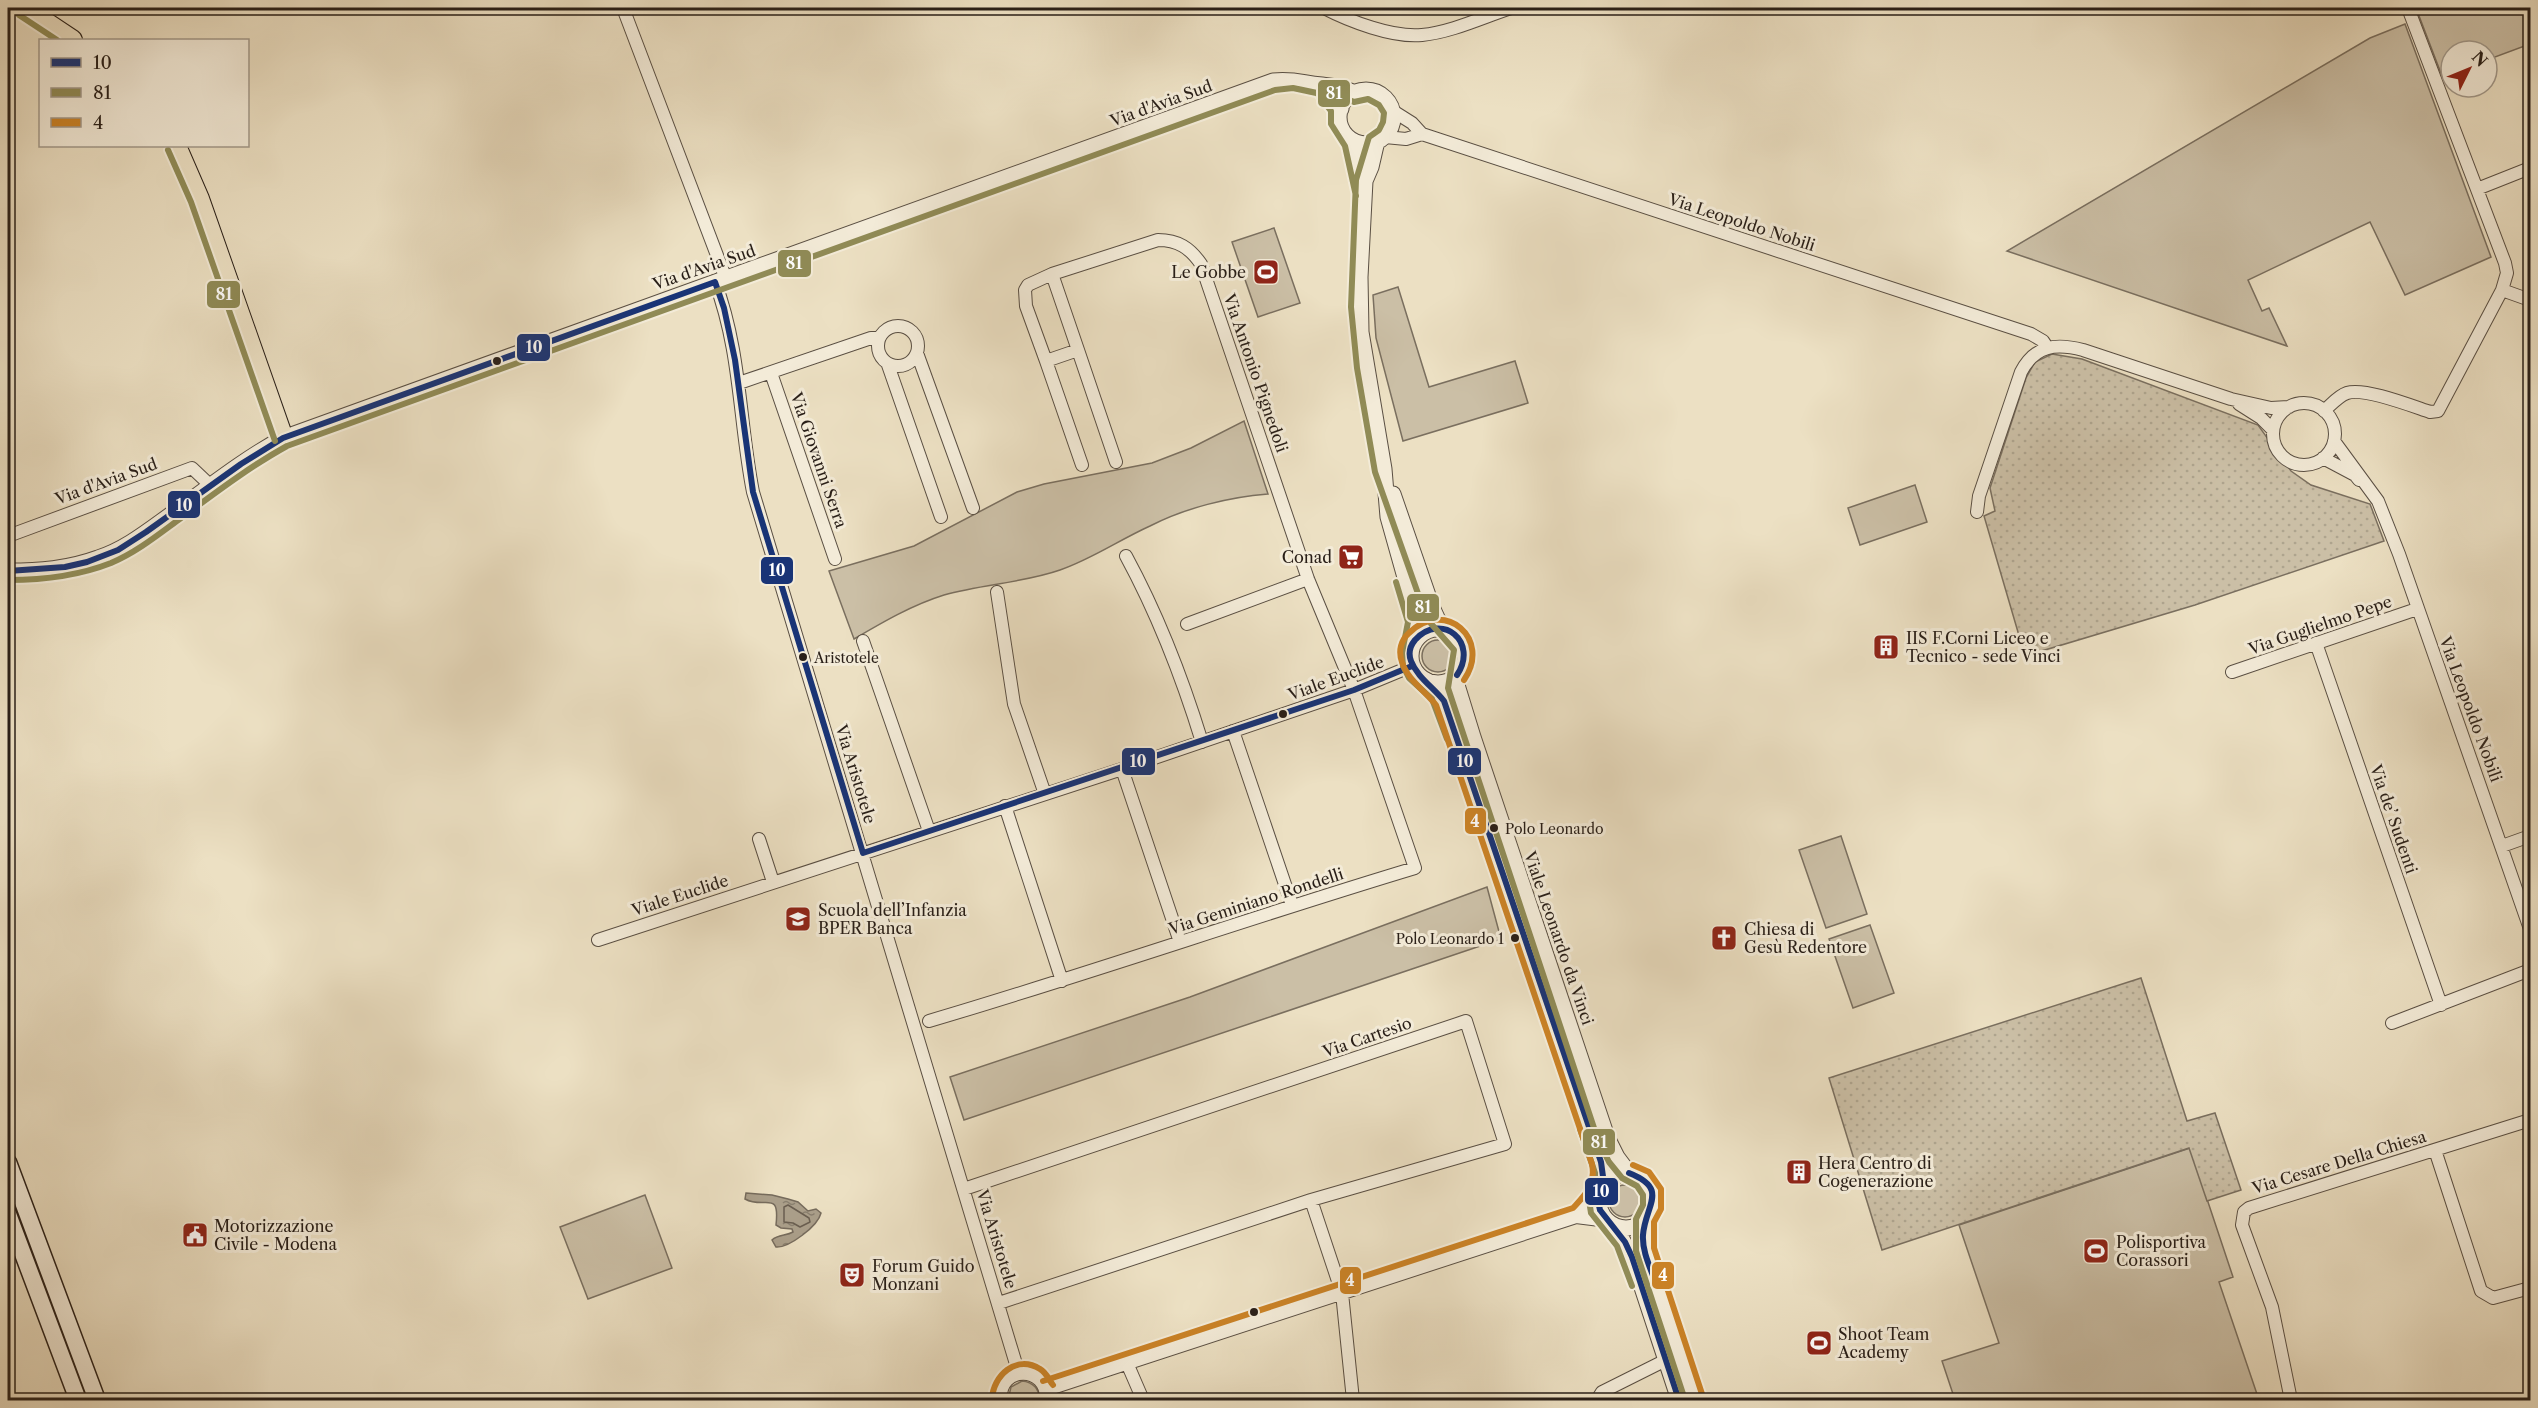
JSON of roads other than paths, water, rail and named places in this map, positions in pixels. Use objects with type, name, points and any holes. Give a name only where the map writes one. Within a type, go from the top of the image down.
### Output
[{"type":"highway","points":[[24,8],[70,39]]},
{"type":"highway","points":[[176,147],[195,188],[284,438]]},
{"type":"main road","points":[[8,1162],[97,1401]]},
{"type":"main road","points":[[8,1214],[78,1401]]},
{"type":"street","name":"Via Aristotele","points":[[624,8],[721,280],[739,384],[746,455],[753,492],[1019,1374]]},
{"type":"street","points":[[1324,8],[1372,26],[1417,35],[1446,29],[1511,8]]},
{"type":"street","points":[[2324,411],[2338,399],[2352,393],[2377,395],[2430,412],[2438,411],[2502,290],[2507,273],[2408,8]]},
{"type":"street","name":"Via d'Avia Sud","points":[[8,571],[39,571],[71,567],[101,558],[137,539],[262,450],[284,438],[1273,81],[1293,79],[1322,85],[1334,84],[1355,93]]},
{"type":"street","points":[[1322,85],[1341,109]]},
{"type":"street","points":[[1381,139],[1366,144],[1352,140],[1340,123],[1344,102],[1355,93],[1368,90],[1375,92],[1386,99],[1393,111],[1392,125],[1381,139],[1365,180],[1360,307],[1366,367],[1384,469],[1388,517],[1415,613],[1416,639],[1410,657],[1412,666],[1418,676],[1428,681],[1438,683],[1448,681],[1457,675],[1465,661],[1464,649],[1458,638],[1438,620],[1432,607],[1384,469]]},
{"type":"street","name":"Via Leopoldo Nobili","points":[[1393,111],[1412,123],[1422,134],[2031,334],[2043,341],[2047,347],[2065,346],[2083,350],[2231,399],[2271,408],[2289,407]]},
{"type":"street","name":"Via Leopoldo Nobili","points":[[1381,139],[1406,139],[1422,134]]},
{"type":"street","points":[[1352,140],[1358,165],[1365,180]]},
{"type":"street","points":[[2477,189],[2530,168]]},
{"type":"street","name":"Via Antonio Pignedoli","points":[[1082,465],[1025,297],[1025,290],[1031,282],[1052,274],[1158,240],[1175,241],[1191,251],[1204,272],[1308,579],[1354,690]]},
{"type":"street","points":[[1052,274],[1116,462]]},
{"type":"street","points":[[2502,290],[2530,300]]},
{"type":"street","points":[[917,353],[906,365],[900,367],[888,364],[883,361],[878,350],[879,338],[888,328],[902,326],[914,333],[917,339],[917,353],[973,508]]},
{"type":"street","points":[[739,384],[871,338],[879,338]]},
{"type":"street","points":[[1977,512],[1979,496],[2021,372],[2033,354],[2047,347]]},
{"type":"street","points":[[1046,361],[1078,350]]},
{"type":"street","points":[[888,364],[941,517]]},
{"type":"street","name":"Via Giovanni Serra","points":[[771,372],[835,559]]},
{"type":"street","name":"Via Leopoldo Nobili","points":[[2231,399],[2261,418],[2273,430]]},
{"type":"street","points":[[2308,404],[2324,411],[2334,428],[2334,441],[2323,458],[2307,465],[2289,461],[2277,448],[2273,430],[2280,414],[2289,407],[2308,404]]},
{"type":"street","name":"Via Leopoldo Nobili","points":[[2334,441],[2378,501],[2530,929]]},
{"type":"street","name":"Via Leopoldo Nobili","points":[[2323,458],[2355,475],[2378,501]]},
{"type":"street","name":"Via d'Avia Sud","points":[[8,536],[192,468],[211,486]]},
{"type":"street","points":[[1126,556],[1146,592],[1166,639],[1202,742]]},
{"type":"street","points":[[1187,624],[1308,579]]},
{"type":"street","points":[[997,592],[1014,704],[1045,794]]},
{"type":"street","name":"Via Guglielmo Pepe","points":[[2232,672],[2417,609]]},
{"type":"street","points":[[1416,639],[1425,631],[1436,628],[1448,630]]},
{"type":"street","points":[[863,641],[929,831]]},
{"type":"street","name":"Via de’ Sudenti","points":[[2316,643],[2441,1005]]},
{"type":"street","name":"Viale Euclide","points":[[598,940],[1122,769],[1354,690],[1412,666]]},
{"type":"street","name":"Viale Leonardo da Vinci","points":[[1457,675],[1477,747],[1607,1137],[1617,1157],[1629,1173]]},
{"type":"street","name":"Viale Leonardo da Vinci","points":[[1428,681],[1444,701],[1601,1162],[1602,1188]]},
{"type":"street","name":"Via Geminiano Rondelli","points":[[929,1021],[1415,868],[1354,690]]},
{"type":"street","points":[[1233,731],[1292,905]]},
{"type":"street","points":[[1122,769],[1180,942]]},
{"type":"street","points":[[1005,806],[1062,981]]},
{"type":"street","points":[[2502,846],[2530,836]]},
{"type":"street","points":[[759,839],[773,882]]},
{"type":"street","points":[[2392,1023],[2530,970]]},
{"type":"street","name":"Via Cartesio","points":[[964,1189],[1466,1021],[1505,1144],[1311,1200],[999,1303]]},
{"type":"street","name":"Via Cesare Della Chiesa","points":[[2290,1401],[2275,1317],[2242,1225],[2241,1215],[2249,1208],[2530,1120]]},
{"type":"street","points":[[2435,1150],[2481,1291],[2484,1295],[2493,1298],[2530,1288]]},
{"type":"street","points":[[1001,1401],[1002,1388],[1006,1381],[1019,1374],[1036,1377],[1046,1395],[1126,1363],[1578,1216],[1624,1228],[1636,1226],[1645,1220],[1652,1207],[1652,1192],[1643,1179],[1629,1173],[1620,1174],[1602,1188],[1578,1216]]},
{"type":"street","points":[[1602,1188],[1600,1210],[1632,1257],[1672,1357],[1694,1401]]},
{"type":"street","points":[[1311,1200],[1342,1293],[1353,1401]]},
{"type":"street","points":[[1645,1220],[1645,1249],[1672,1357],[1678,1401]]},
{"type":"street","points":[[1597,1401],[1602,1392],[1672,1357]]},
{"type":"street","points":[[1126,1363],[1143,1401]]},
{"type":"water","points":[[746,1193],[788,1199],[798,1202],[808,1211],[816,1209],[821,1213],[815,1224],[802,1235],[788,1244],[776,1247],[772,1240],[793,1232],[792,1229],[776,1225],[776,1207],[773,1204],[752,1202],[745,1199]]},
{"type":"place","name":"Le Gobbe","points":[[1266,272]]},
{"type":"place","name":"Conad","points":[[1351,557]]},
{"type":"place","name":"IIS F.Corni Liceo e Tecnico - sede Vinci","points":[[1886,647]]},
{"type":"place","name":"Aristotele","points":[[803,657]]},
{"type":"place","name":"Polo Leonardo","points":[[1494,828]]},
{"type":"place","name":"Scuola dell’Infanzia BPER Banca","points":[[798,919]]},
{"type":"place","name":"Polo Leonardo 1","points":[[1515,938]]},
{"type":"place","name":"Chiesa di Gesù Redentore","points":[[1724,938]]},
{"type":"place","name":"Hera Centro di Cogenerazione","points":[[1799,1172]]},
{"type":"place","name":"Motorizzazione Civile - Modena","points":[[195,1235]]},
{"type":"place","name":"Polisportiva Corassori","points":[[2096,1251]]},
{"type":"place","name":"Forum Guido Monzani","points":[[852,1275]]},
{"type":"place","name":"Shoot Team Academy","points":[[1819,1343]]}]
